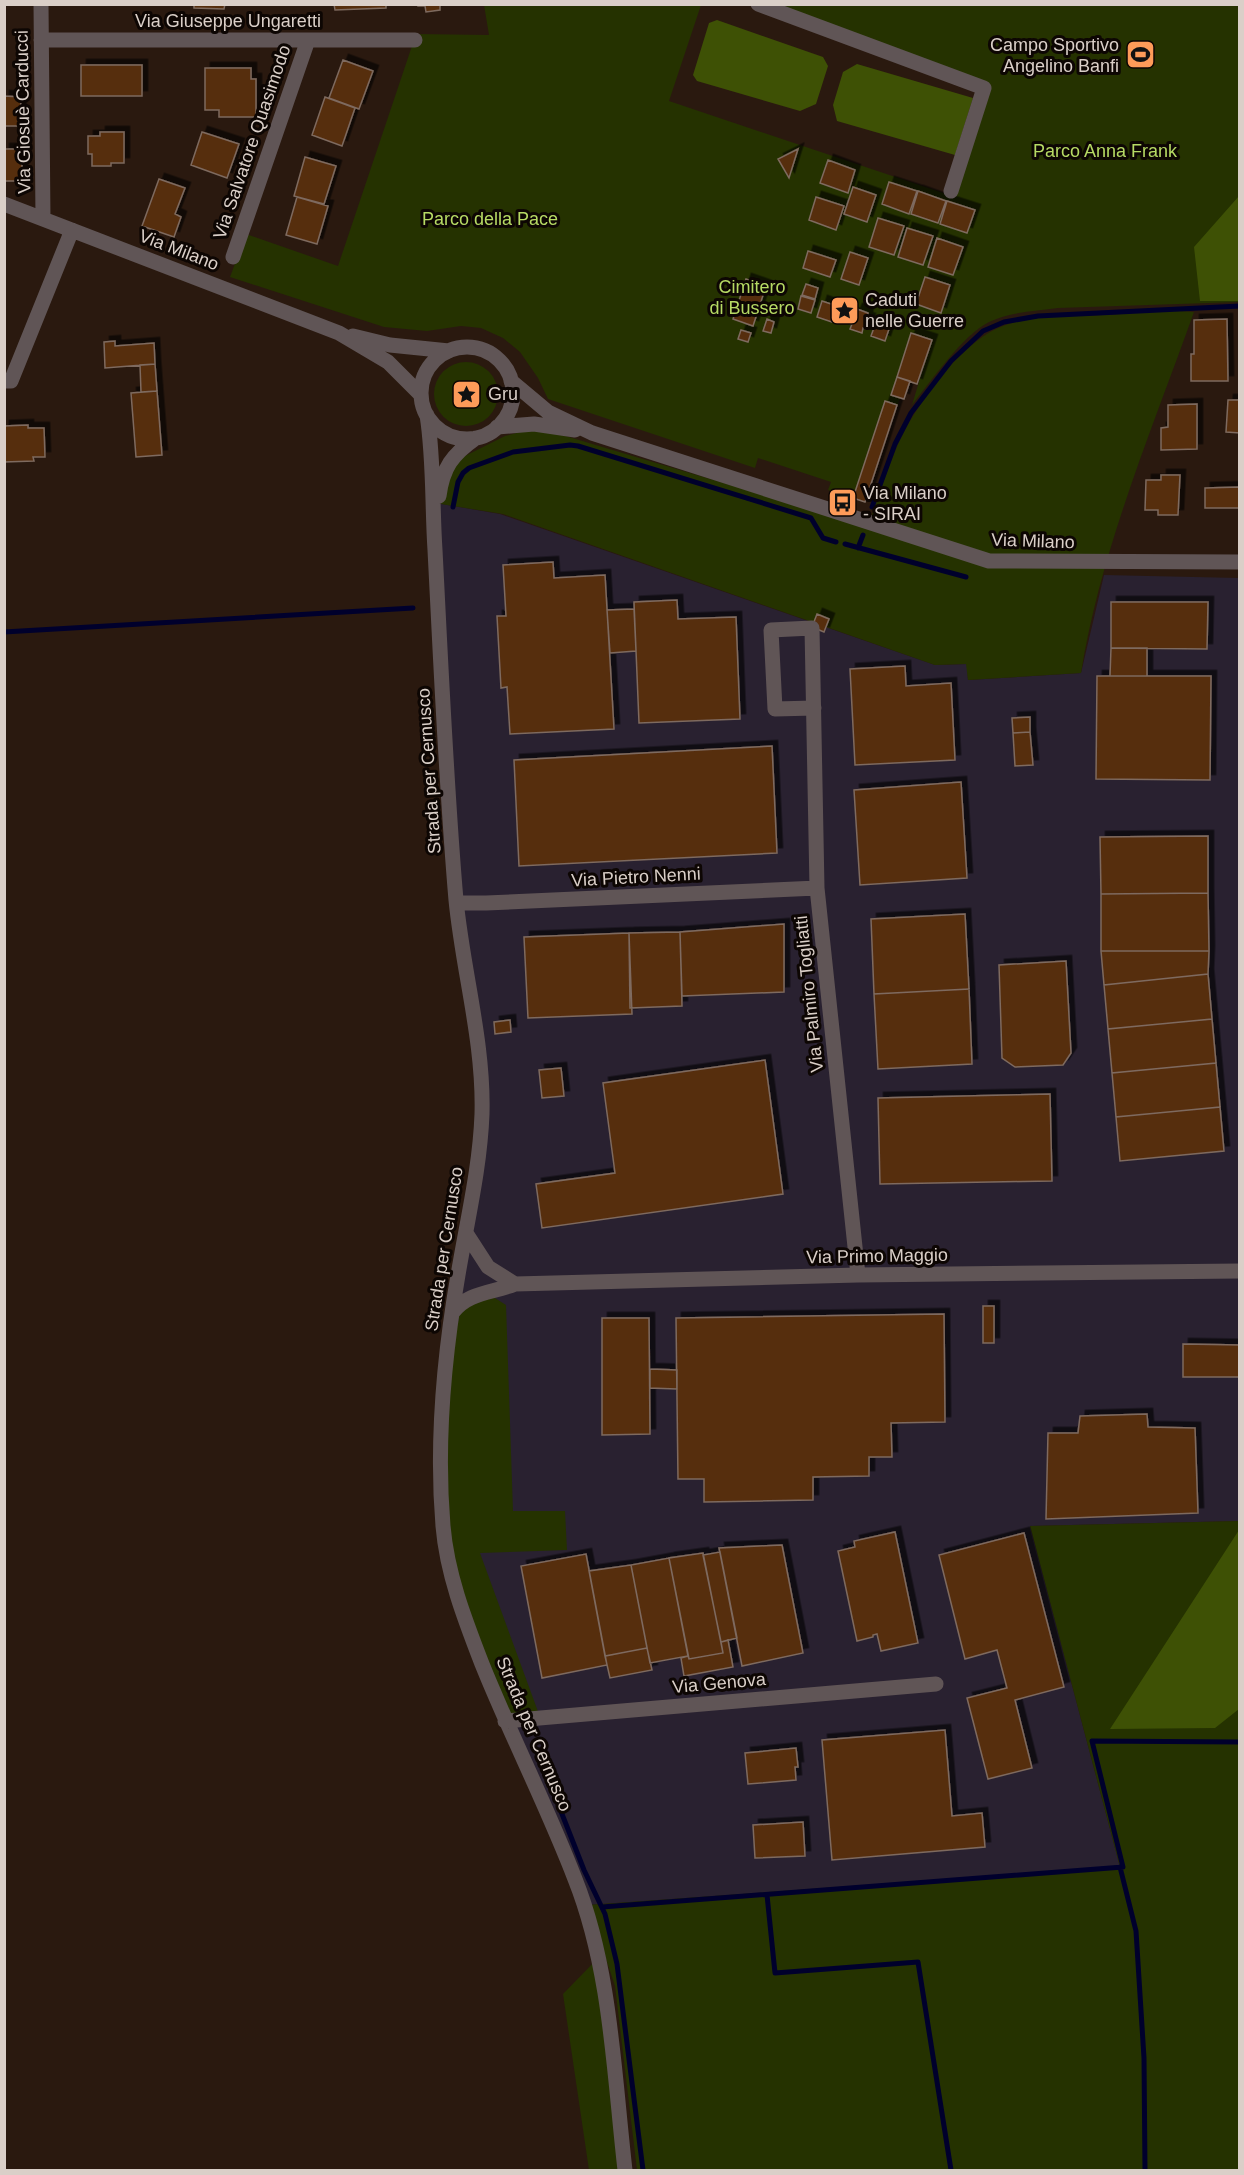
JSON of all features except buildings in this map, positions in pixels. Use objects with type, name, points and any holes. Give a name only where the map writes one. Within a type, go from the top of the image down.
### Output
[{"type":"street","name":"Via Giosuè Carducci","points":[[41,4],[43,219]]},
{"type":"street","points":[[758,4],[984,88],[951,191]]},
{"type":"street","name":"Via Giuseppe Ungaretti","points":[[41,40],[415,40]]},
{"type":"street","name":"Via Salvatore Quasimodo","points":[[233,257],[308,40]]},
{"type":"street","name":"Via Milano","points":[[4,204],[339,333],[390,345],[449,351],[470,348],[487,352],[503,365],[511,381],[548,412],[592,433],[989,561],[1239,562]]},
{"type":"street","points":[[4,381],[11,381],[72,230]]},
{"type":"street","name":"Via Milano","points":[[339,333],[388,362],[422,395]]},
{"type":"street","points":[[449,351],[435,360],[423,381],[422,395],[427,415],[434,425],[447,435],[460,439],[476,438]]},
{"type":"street","points":[[497,428],[505,419],[511,406],[513,392],[511,381]]},
{"type":"street","name":"Strada per Cernusco","points":[[427,415],[457,903],[479,1054],[482,1091],[478,1160],[453,1311],[442,1426],[443,1527],[451,1572],[460,1604],[505,1721],[574,1875],[599,1953],[625,2170]]},
{"type":"street","name":"Via Milano","points":[[476,438],[485,436],[497,428],[538,424],[592,433]]},
{"type":"street","name":"Strada per Cernusco","points":[[434,525],[445,470],[455,455],[476,438]]},
{"type":"street","name":"Via Palmiro Togliatti","points":[[814,708],[775,710],[771,630],[812,628],[814,708],[817,888],[858,1275]]},
{"type":"street","name":"Via Pietro Nenni","points":[[457,903],[817,888]]},
{"type":"street","points":[[466,1233],[488,1267],[515,1284]]},
{"type":"street","points":[[488,1267],[471,1267],[458,1275],[464,1285],[490,1292]]},
{"type":"street","name":"Via Primo Maggio","points":[[453,1311],[470,1297],[515,1284],[858,1275],[1239,1271]]},
{"type":"street","name":"Via Genova","points":[[505,1721],[936,1684]]},
{"type":"shaded area","points":[[436,503],[500,514],[935,665],[967,664],[968,680],[1081,673],[1104,575],[1239,578],[1239,1521],[1030,1526],[1120,1867],[588,1905],[465,1623],[442,1450],[483,1117],[456,900]]},
{"type":"green space","points":[[484,5],[701,5],[669,101],[955,197],[983,88],[758,5],[1239,5],[1239,302],[1058,308],[1014,314],[989,322],[968,337],[912,405],[921,375],[917,384],[910,382],[904,399],[900,398],[865,502],[828,490],[831,482],[758,458],[755,468],[548,399],[538,378],[520,352],[503,338],[481,328],[461,326],[427,331],[384,327],[230,277],[246,234],[338,266],[416,34],[489,35]]},
{"type":"green space","points":[[717,20],[823,57],[828,66],[816,104],[800,111],[697,81],[693,75],[709,23]]},
{"type":"green space","points":[[857,64],[973,98],[955,155],[837,121],[833,105],[843,72]]},
{"type":"green space","points":[[1239,196],[1239,301],[1200,301],[1194,247]]},
{"type":"green space","points":[[1160,311],[1194,312],[1114,535],[1090,627],[1081,673],[968,680],[966,664],[935,665],[503,514],[441,504],[447,481],[457,460],[505,436],[528,430],[552,432],[868,526],[898,444],[916,412],[954,362],[983,337],[998,328],[1036,318]]},
{"type":"green space","points":[[460,362],[472,362],[489,371],[496,382],[498,394],[496,406],[489,417],[472,426],[460,426],[448,421],[439,412],[434,400],[434,388],[439,376],[448,367]]},
{"type":"green space","points":[[487,1293],[506,1305],[513,1511],[565,1511],[567,1550],[480,1553],[540,1717],[507,1720],[453,1573],[442,1406],[462,1301]]},
{"type":"green space","points":[[1239,1521],[1239,2170],[637,2170],[615,1986],[588,1905],[1120,1867],[1030,1526]]},
{"type":"green space","points":[[1239,1530],[1239,1709],[1215,1728],[1110,1729]]},
{"type":"green space","points":[[599,1957],[625,2170],[589,2170],[563,1994]]},
{"type":"waterway","points":[[872,507],[895,444],[911,413],[951,361],[983,331],[1004,322],[1038,316],[1240,306]]},
{"type":"waterway","points":[[453,507],[458,482],[469,468],[513,452],[570,445],[811,518],[823,538],[836,542]]},
{"type":"waterway","points":[[858,548],[863,535]]},
{"type":"waterway","points":[[845,544],[966,577]]},
{"type":"waterway","points":[[4,632],[413,608]]},
{"type":"waterway","points":[[602,1907],[1123,1867],[1092,1741],[1240,1742]]},
{"type":"waterway","points":[[540,1758],[584,1870],[605,1914],[617,1964],[643,2170]]},
{"type":"waterway","points":[[1120,1867],[1136,1931],[1144,2058],[1145,2170]]},
{"type":"waterway","points":[[767,1895],[775,1973],[918,1962],[951,2170]]},
{"type":"place","name":"Campo Sportivo Angelino Banfi","points":[[1140,55]]},
{"type":"place","name":"Caduti nelle Guerre","points":[[844,310]]},
{"type":"place","name":"Gru","points":[[467,394]]},
{"type":"place","name":"Via Milano - SIRAI","points":[[842,503]]},
{"type":"park label","name":"Parco Anna Frank","points":[[1105,151]]},
{"type":"park label","name":"Parco della Pace","points":[[490,219]]},
{"type":"park label","name":"Cimitero di Bussero","points":[[752,297]]}]
